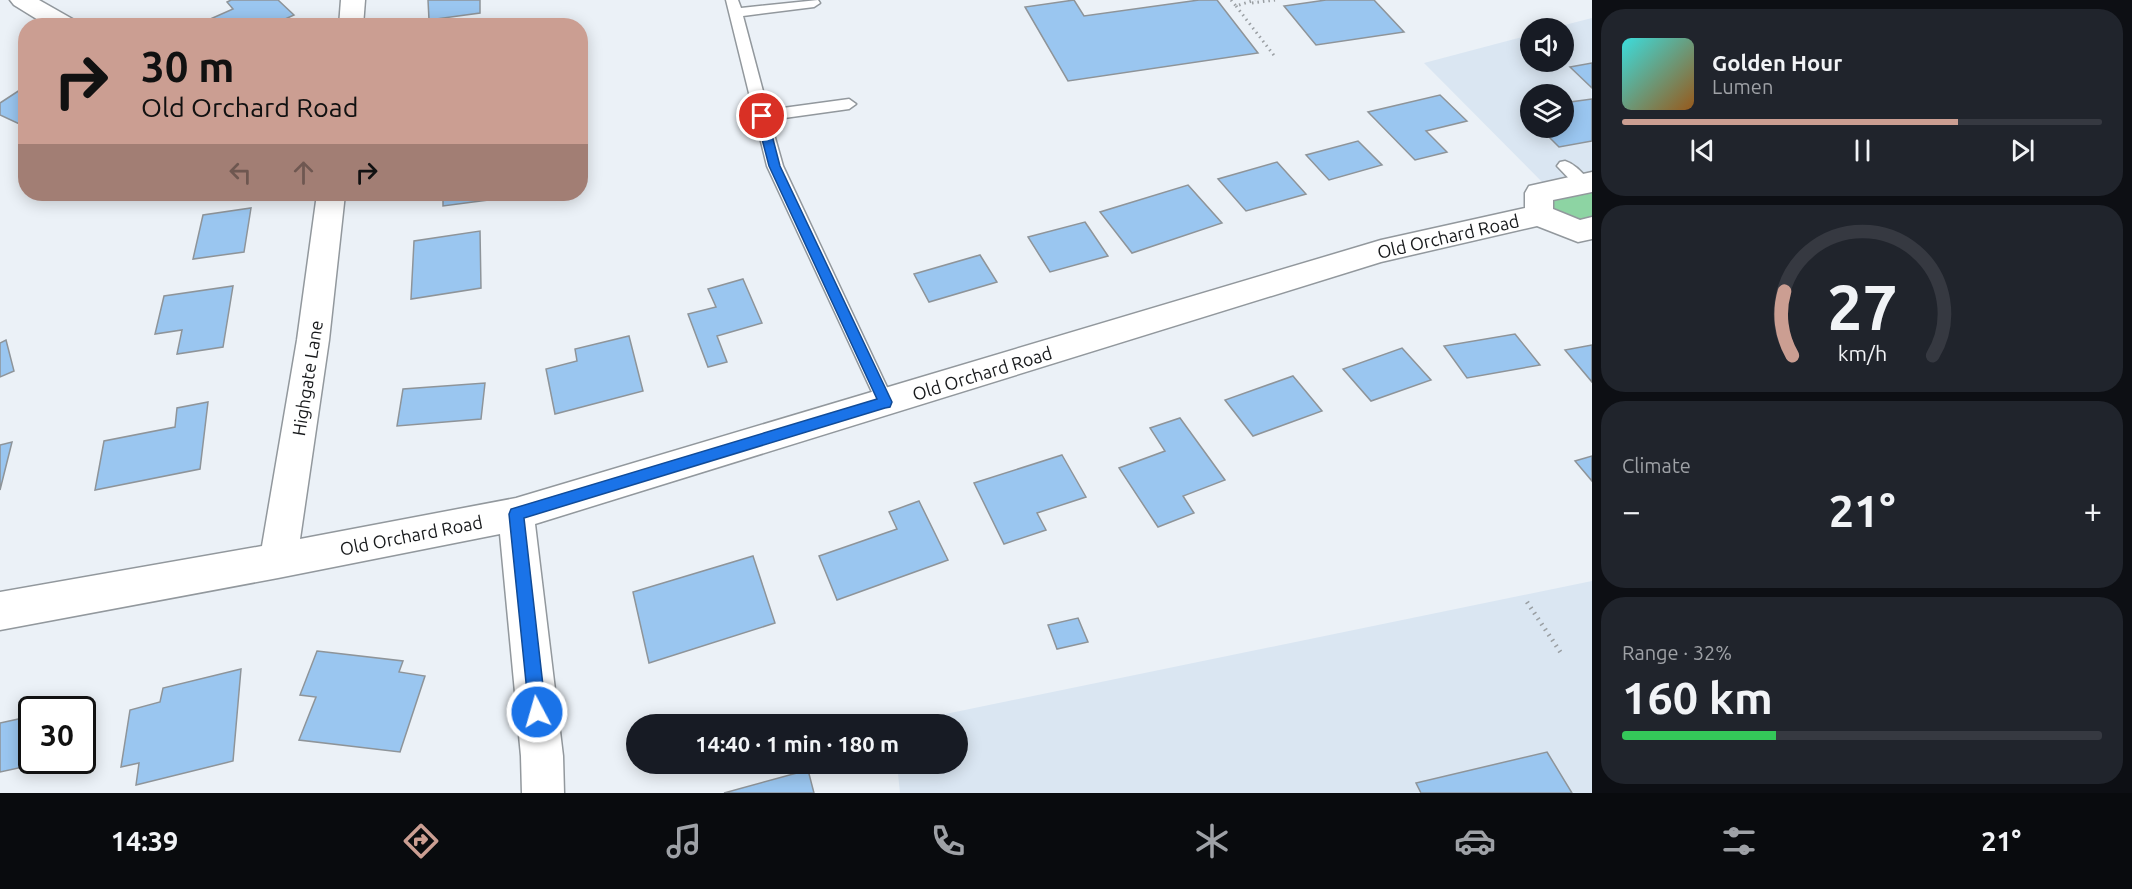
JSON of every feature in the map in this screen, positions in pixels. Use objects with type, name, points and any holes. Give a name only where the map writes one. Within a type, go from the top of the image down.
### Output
[{"type":"street","points":[[22,0],[53,18]]},
{"type":"street","points":[[352,18],[353,0]]},
{"type":"street","name":"Old Orchard Road","points":[[1539,215],[1539,193],[1580,177]]},
{"type":"street","name":"Highgate Lane","points":[[278,561],[313,340],[330,201]]},
{"type":"street","name":"Old Orchard Road","points":[[0,611],[278,561],[516,514],[1381,251],[1539,215],[1578,231],[1592,228]]},
{"type":"street","points":[[516,514],[542,756],[543,793]]},
{"type":"lane","points":[[814,3],[734,7],[774,166],[885,402]]},
{"type":"lane","points":[[762,116],[849,104]]},
{"type":"path","points":[[1231,0],[1276,58]]},
{"type":"path","points":[[1248,4],[1255,0]]},
{"type":"path","points":[[1236,6],[1275,0]]},
{"type":"path","points":[[1527,602],[1562,653]]},
{"type":"shaded area","points":[[1592,18],[1592,183],[1550,190],[1424,63],[1520,38],[1520,72],[1574,72],[1574,23]]},
{"type":"shaded area","points":[[1592,581],[1592,793],[900,793],[898,774],[968,774],[968,714],[946,714]]},
{"type":"green space","points":[[1592,182],[1592,228],[1539,215],[1539,193]]},
{"type":"building","points":[[231,0],[278,0],[294,15],[287,18],[213,18],[233,9],[227,2]]},
{"type":"building","points":[[428,0],[480,0],[480,13],[429,18]]},
{"type":"building","points":[[1074,0],[1084,16],[1199,0],[1217,0],[1258,53],[1068,81],[1025,7]]},
{"type":"building","points":[[1326,0],[1374,0],[1404,32],[1316,45],[1284,6]]},
{"type":"building","points":[[1592,63],[1592,88],[1574,71],[1574,66]]},
{"type":"building","points":[[18,91],[18,123],[0,115],[0,103]]},
{"type":"building","points":[[1440,95],[1467,121],[1426,131],[1447,152],[1415,160],[1368,112]]},
{"type":"building","points":[[1592,99],[1592,141],[1559,147],[1550,138],[1574,138],[1574,101]]},
{"type":"building","points":[[1358,141],[1382,165],[1329,180],[1306,155]]},
{"type":"building","points":[[1277,162],[1306,194],[1246,211],[1218,179]]},
{"type":"building","points":[[1188,185],[1222,223],[1132,253],[1100,212]]},
{"type":"building","points":[[443,201],[480,201],[443,206]]},
{"type":"building","points":[[251,208],[244,252],[193,259],[203,215]]},
{"type":"building","points":[[1085,222],[1108,256],[1050,272],[1028,237]]},
{"type":"building","points":[[480,231],[481,288],[411,299],[414,241]]},
{"type":"building","points":[[980,255],[997,282],[929,302],[914,274]]},
{"type":"building","points":[[743,279],[762,323],[717,336],[727,362],[708,367],[688,314],[716,307],[708,289]]},
{"type":"building","points":[[233,286],[223,347],[177,354],[182,330],[155,334],[164,296]]},
{"type":"building","points":[[1515,334],[1540,365],[1467,378],[1444,346]]},
{"type":"building","points":[[629,336],[643,391],[555,414],[546,369],[577,361],[575,349]]},
{"type":"building","points":[[6,340],[14,371],[0,377],[0,343]]},
{"type":"building","points":[[1592,345],[1592,382],[1565,350]]},
{"type":"building","points":[[1402,348],[1431,380],[1371,401],[1343,369]]},
{"type":"building","points":[[1293,376],[1322,411],[1253,436],[1225,400]]},
{"type":"building","points":[[485,383],[481,419],[397,426],[403,389]]},
{"type":"building","points":[[208,402],[200,469],[95,490],[104,441],[175,427],[177,408]]},
{"type":"building","points":[[1180,418],[1225,480],[1183,496],[1194,513],[1158,527],[1119,468],[1165,451],[1150,428]]},
{"type":"building","points":[[12,442],[0,490],[0,445]]},
{"type":"building","points":[[1062,455],[1086,497],[1037,513],[1046,530],[1004,544],[974,483]]},
{"type":"building","points":[[1592,456],[1592,481],[1575,461]]},
{"type":"building","points":[[919,501],[948,560],[837,600],[819,556],[897,529],[889,512]]},
{"type":"building","points":[[753,556],[775,623],[649,663],[633,592]]},
{"type":"building","points":[[1078,618],[1088,642],[1057,649],[1048,625]]},
{"type":"building","points":[[317,651],[403,661],[399,672],[425,676],[400,752],[299,740],[316,697],[300,695]]},
{"type":"building","points":[[241,669],[233,761],[136,785],[139,763],[121,767],[130,710],[160,702],[163,688]]},
{"type":"building","points":[[18,719],[18,768],[0,772],[0,723]]},
{"type":"building","points":[[1547,752],[1572,793],[1421,793],[1416,783]]},
{"type":"building","points":[[793,774],[809,774],[814,793],[724,793]]},
{"type":"route","points":[[537,712],[516,514],[885,402],[774,166],[762,116]]}]
